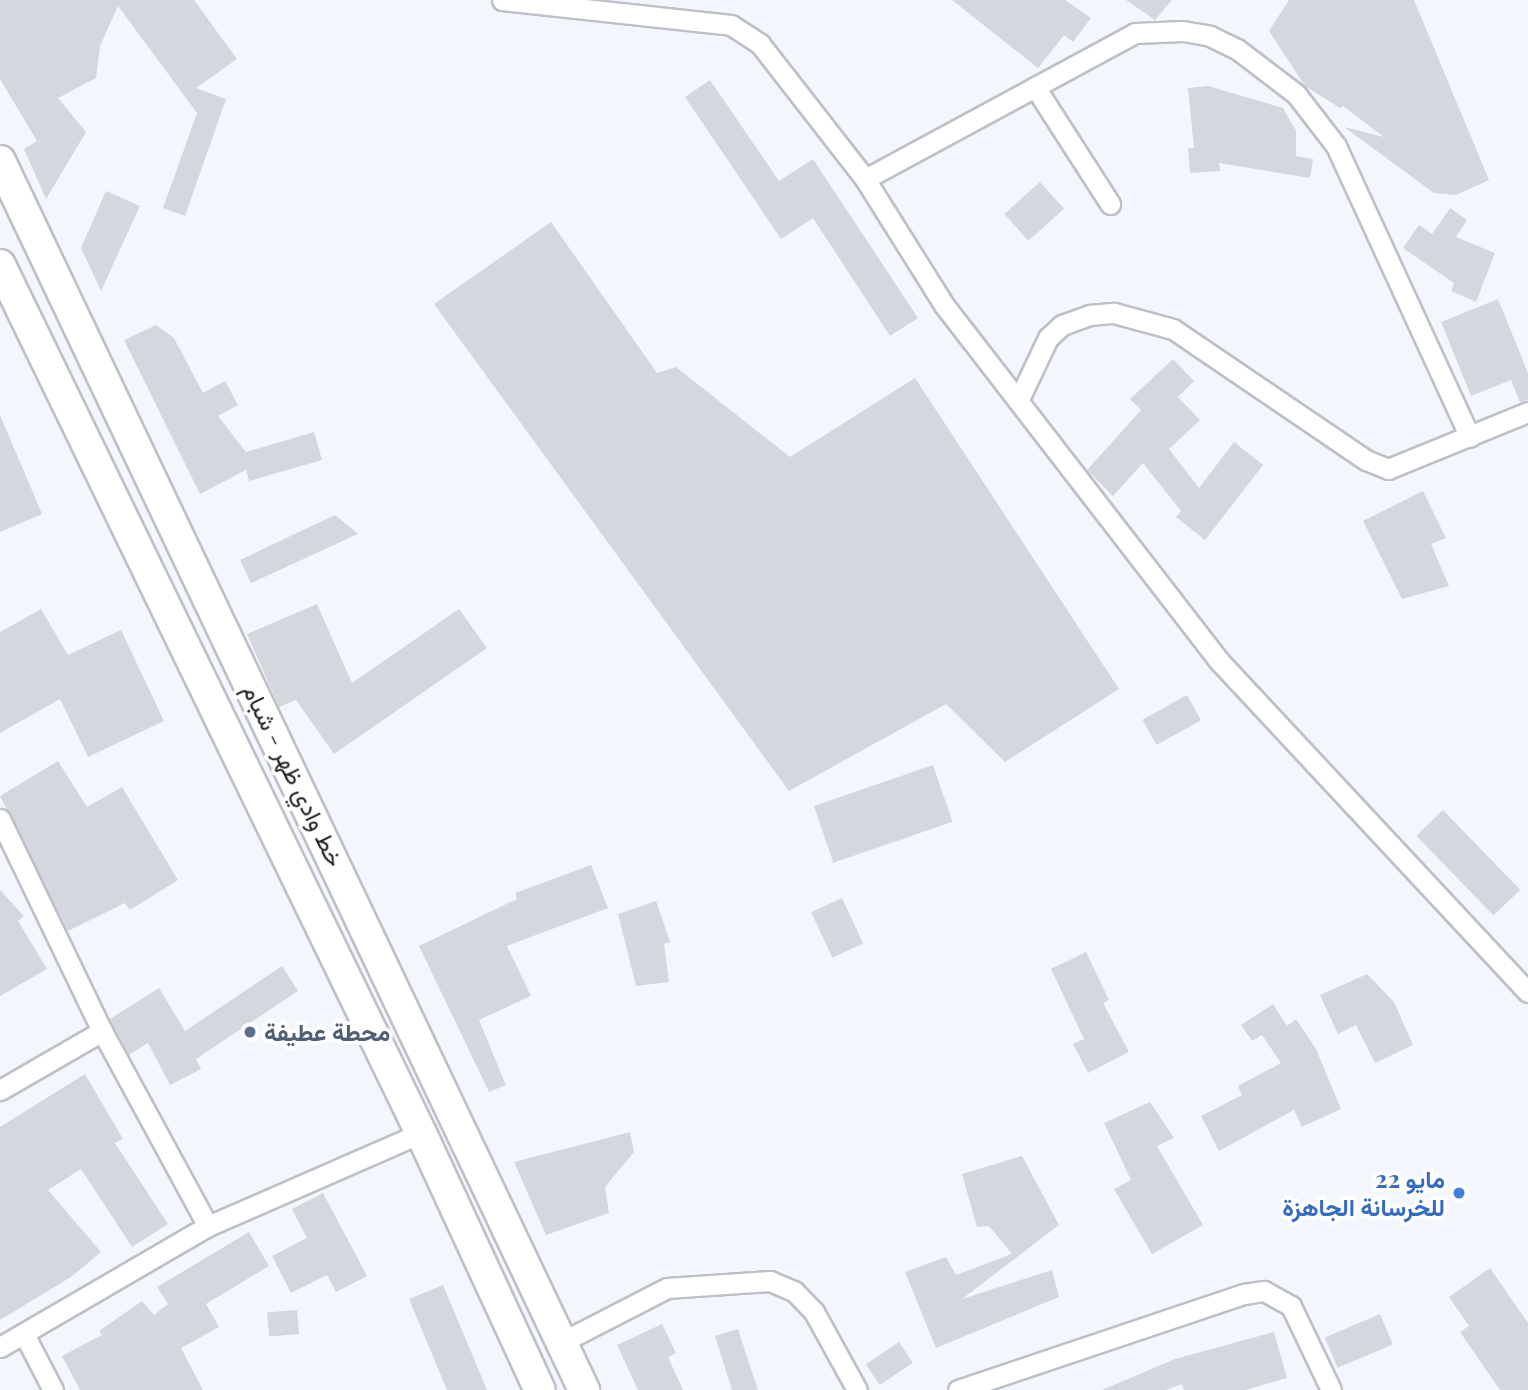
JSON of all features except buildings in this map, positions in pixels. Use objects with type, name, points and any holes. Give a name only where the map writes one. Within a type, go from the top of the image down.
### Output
[{"type":"main road","name":"خط وادي ظهر - شبام","points":[[0,161],[584,1390]]},
{"type":"main road","name":"خط وادي ظهر - شبام","points":[[0,265],[421,1133],[540,1390]]},
{"type":"street","points":[[502,0],[718,23],[742,30],[760,44],[865,179],[944,305],[1220,662],[1528,992]]},
{"type":"street","points":[[577,9],[606,0]]},
{"type":"street","points":[[865,179],[1135,33],[1183,31],[1237,49],[1296,94],[1336,146],[1469,438]]},
{"type":"street","points":[[1035,87],[1110,204]]},
{"type":"street","points":[[1019,399],[1048,338],[1062,325],[1089,315],[1114,313],[1146,319],[1195,341],[1378,466],[1399,467],[1528,412]]},
{"type":"street","points":[[0,819],[102,1031],[208,1226]]},
{"type":"street","points":[[0,1090],[102,1031]]},
{"type":"street","points":[[0,1347],[25,1336],[208,1226],[421,1133]]},
{"type":"street","points":[[562,1342],[667,1288],[771,1281],[794,1291],[814,1312],[857,1390]]},
{"type":"street","points":[[958,1390],[1244,1294],[1264,1291],[1291,1306],[1331,1390]]},
{"type":"street","points":[[25,1336],[53,1390]]},
{"type":"place","name":"محطة عطيفة","points":[[250,1032]]},
{"type":"place","name":"22 مايو للخرسانة الجاهزة","points":[[1459,1193]]}]
